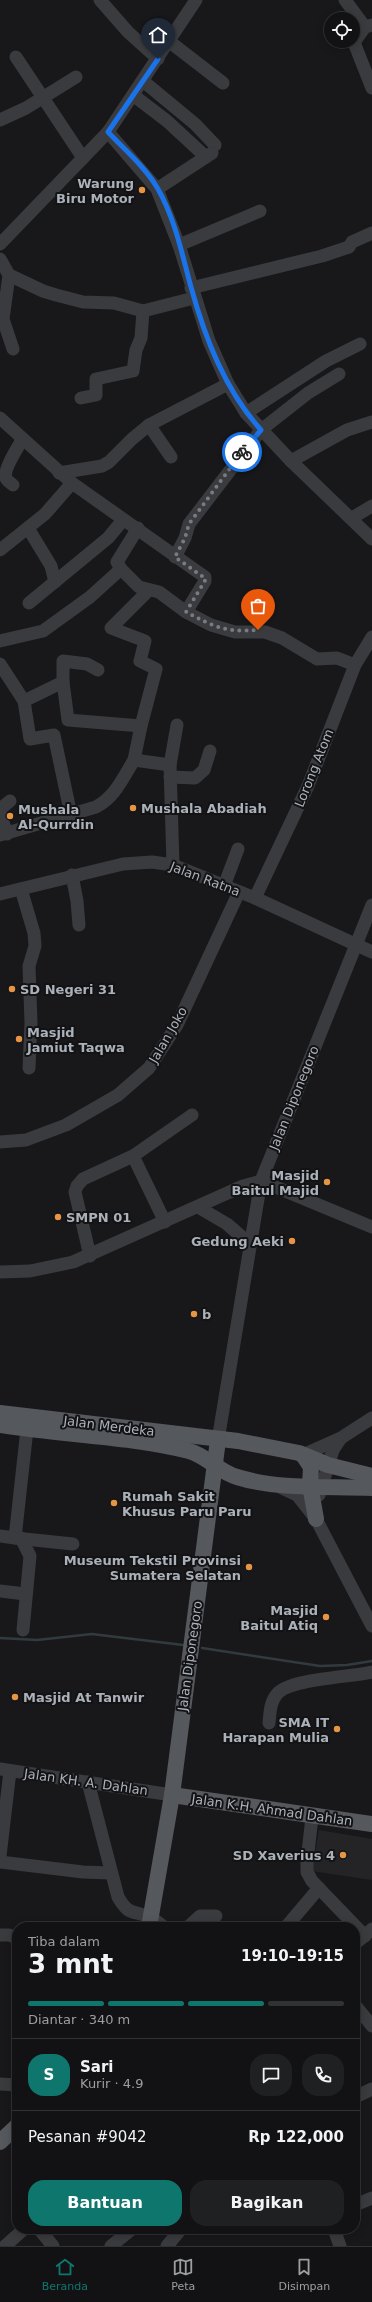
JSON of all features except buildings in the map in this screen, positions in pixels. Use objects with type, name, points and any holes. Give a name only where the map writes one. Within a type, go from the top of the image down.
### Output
[{"type":"main road","name":"Jalan Merdeka","points":[[0,1413],[218,1440],[238,1441],[303,1455],[328,1465],[372,1476]]},
{"type":"main road","name":"Jalan Merdeka","points":[[0,1425],[156,1445],[190,1452],[214,1463],[226,1473],[250,1481]]},
{"type":"main road","points":[[208,1518],[218,1440]]},
{"type":"main road","points":[[303,1455],[311,1467],[316,1485],[316,1519]]},
{"type":"main road","points":[[208,1518],[215,1495],[220,1488],[250,1481],[274,1485],[316,1485],[372,1488]]},
{"type":"main road","name":"Jalan Diponegoro","points":[[150,1922],[172,1795],[208,1518]]},
{"type":"main road","name":"Jalan K.H. Ahmad Dahlan","points":[[172,1795],[312,1817],[372,1824]]},
{"type":"main road","points":[[0,2142],[12,2131]]},
{"type":"street","points":[[101,0],[128,32],[158,59]]},
{"type":"street","points":[[0,244],[108,132],[170,42],[196,0]]},
{"type":"street","points":[[345,0],[368,26],[355,41],[355,45],[372,88]]},
{"type":"street","points":[[170,42],[223,83]]},
{"type":"street","points":[[16,57],[83,158]]},
{"type":"street","points":[[0,120],[42,98],[76,77]]},
{"type":"street","points":[[143,81],[195,124],[211,152]]},
{"type":"street","points":[[133,95],[211,152]]},
{"type":"street","points":[[108,132],[157,189],[180,245],[193,293],[209,341],[228,384],[246,413],[291,461],[352,518],[372,539]]},
{"type":"street","points":[[157,189],[211,152]]},
{"type":"street","points":[[180,245],[260,211]]},
{"type":"street","points":[[0,259],[9,275],[43,292],[83,302],[114,303],[143,311],[193,293],[349,247],[352,242],[372,232]]},
{"type":"street","points":[[9,275],[3,319],[13,349]]},
{"type":"street","points":[[81,398],[96,395],[96,379],[134,371],[136,350],[141,338],[143,311]]},
{"type":"street","points":[[246,413],[326,361],[360,344]]},
{"type":"street","points":[[175,557],[185,538],[189,524],[261,430],[308,393],[339,374]]},
{"type":"street","points":[[59,473],[102,466],[109,462],[132,439],[149,425],[228,384]]},
{"type":"street","points":[[0,418],[59,473],[123,520],[138,528],[206,579],[186,612]]},
{"type":"street","points":[[291,461],[347,430],[372,422]]},
{"type":"street","points":[[149,425],[171,457]]},
{"type":"street","points":[[6,481],[10,462],[22,440]]},
{"type":"street","points":[[0,550],[45,514],[72,483]]},
{"type":"street","points":[[352,518],[372,506]]},
{"type":"street","points":[[29,603],[108,538],[123,520]]},
{"type":"street","points":[[28,528],[52,566],[55,582]]},
{"type":"street","points":[[138,528],[117,562],[121,569],[139,587],[148,591],[159,592],[186,612],[225,630],[265,632],[282,638],[317,659],[337,658],[355,665]]},
{"type":"street","points":[[0,641],[43,631],[90,597],[121,569]]},
{"type":"street","points":[[0,813],[3,834],[71,815],[106,802],[134,760],[156,668],[140,661],[145,641],[111,628],[148,591]]},
{"type":"street","name":"Lorong Atom","points":[[254,898],[279,850],[308,786],[355,665],[372,637]]},
{"type":"street","points":[[98,670],[87,664],[63,661],[63,682],[68,720],[141,726]]},
{"type":"street","points":[[0,664],[24,701],[30,739],[54,735],[71,815]]},
{"type":"street","points":[[24,701],[63,682]]},
{"type":"street","points":[[173,865],[170,771],[177,725]]},
{"type":"street","points":[[134,760],[196,778],[204,770],[210,751]]},
{"type":"street","points":[[224,886],[238,849]]},
{"type":"street","name":"Jalan Ratna","points":[[0,894],[72,875],[123,864],[152,862],[173,865],[254,898],[372,952]]},
{"type":"street","points":[[72,875],[77,902],[78,925]]},
{"type":"street","points":[[21,889],[34,933],[35,946],[29,966],[31,1023],[29,1068]]},
{"type":"street","name":"Jalan Joko","points":[[0,1142],[26,1140],[66,1125],[118,1095],[149,1068],[177,1024],[239,892]]},
{"type":"street","name":"Jalan Diponegoro","points":[[218,1440],[261,1181],[372,905]]},
{"type":"street","points":[[90,1256],[75,1192],[77,1186],[84,1179],[133,1156],[192,1115]]},
{"type":"street","points":[[133,1156],[165,1222]]},
{"type":"street","points":[[0,1272],[12,1273],[56,1267],[90,1256],[243,1186],[261,1181],[372,1227]]},
{"type":"street","points":[[198,1207],[227,1224],[250,1244]]},
{"type":"street","points":[[303,1455],[341,1438],[372,1418]]},
{"type":"street","points":[[23,1630],[25,1594],[30,1556],[18,1538],[27,1429]]},
{"type":"street","points":[[316,1485],[328,1465],[333,1450],[341,1438]]},
{"type":"street","points":[[274,1485],[297,1496],[316,1519],[372,1626]]},
{"type":"street","points":[[0,1536],[73,1544]]},
{"type":"street","points":[[0,1591],[25,1594]]},
{"type":"street","points":[[269,1723],[272,1701],[278,1692],[289,1686],[313,1680],[372,1672]]},
{"type":"street","points":[[0,1856],[5,1770]]},
{"type":"street","name":"Jalan KH. A. Dahlan","points":[[5,1770],[172,1795]]},
{"type":"street","points":[[88,1782],[118,1897],[123,1906],[150,1922]]},
{"type":"street","points":[[312,1817],[307,1872],[319,1888],[358,1922]]},
{"type":"street","points":[[0,1862],[83,1872],[111,1873]]},
{"type":"street","points":[[290,1922],[319,1888]]},
{"type":"street","points":[[193,1922],[200,1916],[216,1916]]},
{"type":"street","points":[[360,1924],[369,1932],[360,1940]]},
{"type":"street","points":[[0,1935],[12,1936]]},
{"type":"street","points":[[360,2011],[372,2026]]},
{"type":"street","points":[[0,2084],[12,2085]]},
{"type":"street","points":[[360,2095],[372,2089]]},
{"type":"street","points":[[360,2203],[372,2198]]},
{"type":"street","points":[[5,2246],[18,2234]]},
{"type":"street","points":[[43,2234],[53,2246]]},
{"type":"street","points":[[111,2246],[126,2234]]},
{"type":"street","points":[[336,2234],[340,2246]]},
{"type":"shaded area","name":"SD Xaverius 4","points":[[319,1830],[372,1839],[372,1880],[312,1871]]},
{"type":"waterway","points":[[0,1638],[37,1640],[92,1634],[183,1645]]},
{"type":"waterway","points":[[202,1648],[320,1666],[347,1665],[372,1661]]},
{"type":"way so far","points":[[242,452],[226,476],[212,492],[189,524],[185,538],[175,557],[206,579],[186,612],[211,625],[225,630],[240,632],[258,630]]},
{"type":"place","name":"Warung Biru Motor","points":[[142,190]]},
{"type":"place","name":"Mushala Abadiah","points":[[133,808]]},
{"type":"place","name":"Mushala Al-Qurrdin","points":[[10,816]]},
{"type":"place","name":"SD Negeri 31","points":[[12,989]]},
{"type":"place","name":"Masjid Jamiut Taqwa","points":[[19,1039]]},
{"type":"place","name":"Masjid Baitul Majid","points":[[327,1182]]},
{"type":"place","name":"SMPN 01","points":[[58,1217]]},
{"type":"place","name":"Gedung Aeki","points":[[292,1241]]},
{"type":"place","name":"b","points":[[194,1314]]},
{"type":"place","name":"Rumah Sakit Khusus Paru Paru","points":[[114,1503]]},
{"type":"place","name":"Museum Tekstil Provinsi Sumatera Selatan","points":[[249,1567]]},
{"type":"place","name":"Masjid Baitul Atiq","points":[[326,1617]]},
{"type":"place","name":"Masjid At Tanwir","points":[[15,1697]]},
{"type":"place","name":"SMA IT Harapan Mulia","points":[[337,1729]]},
{"type":"place","name":"SD Xaverius 4","points":[[343,1855]]},
{"type":"route","points":[[158,59],[108,132],[134,160],[157,189],[180,245],[191,288],[209,341],[228,384],[246,413],[261,430],[242,452]]}]
